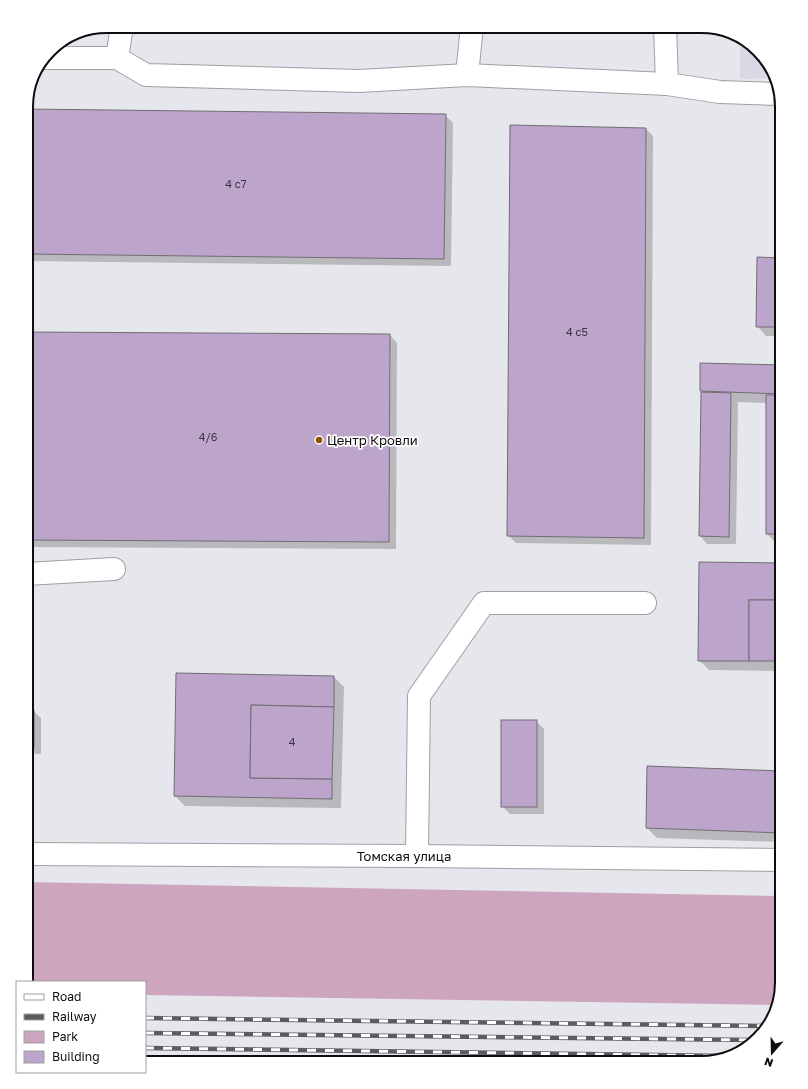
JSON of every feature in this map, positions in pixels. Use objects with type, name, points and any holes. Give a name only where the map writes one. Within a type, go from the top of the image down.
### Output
[{"type":"street","points":[[117,58],[121,33]]},
{"type":"street","points":[[467,75],[471,33]]},
{"type":"street","points":[[665,33],[667,84]]},
{"type":"street","points":[[51,58],[117,58],[146,75],[359,81],[467,75],[667,84],[720,92],[774,94]]},
{"type":"street","points":[[33,574],[114,569]]},
{"type":"street","points":[[417,856],[419,696],[484,604],[645,603]]},
{"type":"street","name":"Томская улица","points":[[33,854],[775,860]]},
{"type":"shaded area","points":[[740,44],[757,58],[769,78],[740,79]]},
{"type":"green space","points":[[33,882],[775,896],[775,982],[771,1005],[146,995],[146,981],[33,981]]},
{"type":"building","points":[[33,109],[446,114],[444,259],[33,254]]},
{"type":"building","points":[[510,125],[646,128],[644,538],[507,536]]},
{"type":"building","points":[[757,257],[775,258],[775,327],[756,327]]},
{"type":"building","points":[[33,332],[390,334],[389,542],[33,540]]},
{"type":"building","points":[[700,363],[775,365],[775,394],[700,391]]},
{"type":"building","points":[[701,392],[731,393],[729,537],[699,536]]},
{"type":"building","points":[[766,395],[775,395],[775,534],[766,534]]},
{"type":"building","points":[[699,562],[775,563],[775,600],[749,600],[749,661],[698,661]]},
{"type":"building","points":[[749,600],[775,600],[775,661],[749,661]]},
{"type":"building","points":[[176,673],[334,676],[334,707],[251,705],[250,778],[332,779],[332,799],[174,796]]},
{"type":"building","points":[[251,705],[334,707],[332,779],[250,778]]},
{"type":"building","points":[[33,710],[34,710],[33,747]]},
{"type":"building","points":[[501,720],[537,720],[537,807],[501,807]]},
{"type":"building","points":[[647,766],[775,771],[775,833],[646,828]]},
{"type":"railway","points":[[146,1018],[760,1026]]},
{"type":"railway","points":[[146,1033],[747,1040]]},
{"type":"railway","points":[[146,1048],[704,1056]]},
{"type":"place","name":"Центр Кровли","points":[[319,440]]}]
